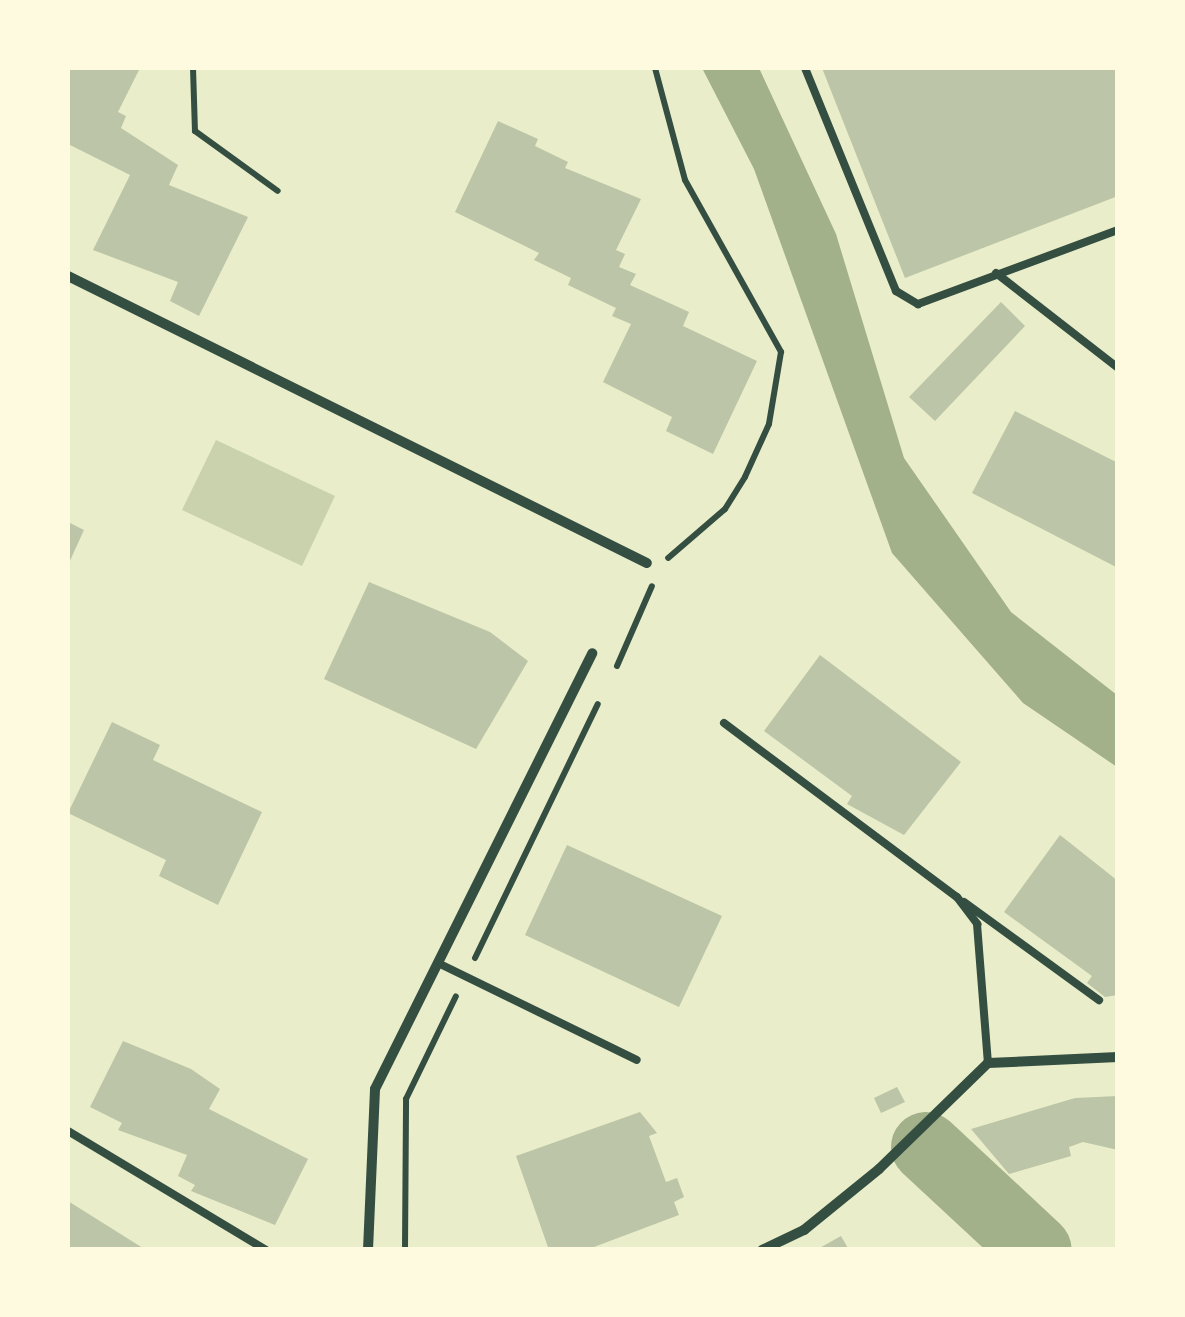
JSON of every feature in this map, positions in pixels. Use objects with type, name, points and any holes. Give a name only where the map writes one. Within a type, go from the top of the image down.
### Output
[{"type":"street","points":[[68,276],[646,564]]},
{"type":"street","points":[[368,1250],[375,1090],[592,653]]},
{"type":"street","points":[[762,1250],[804,1230],[879,1169],[988,1063],[1118,1057]]},
{"type":"lane","points":[[806,68],[896,291],[918,304],[1118,230]]},
{"type":"lane","points":[[996,273],[1118,368]]},
{"type":"lane","points":[[724,723],[1099,1000]]},
{"type":"lane","points":[[956,896],[977,924],[988,1063]]},
{"type":"lane","points":[[438,964],[637,1060]]},
{"type":"lane","points":[[68,1131],[266,1250]]},
{"type":"path","points":[[193,68],[195,131],[278,191]]},
{"type":"shaded area","points":[[702,68],[759,68],[836,234],[904,458],[1011,612],[1117,695],[1117,767],[1023,703],[892,553],[754,169]]},
{"type":"shaded area","points":[[216,440],[335,496],[302,566],[182,510]]},
{"type":"building","points":[[68,68],[140,68],[118,112],[126,116],[121,128],[178,165],[169,185],[248,217],[199,316],[170,301],[178,282],[93,250],[130,175],[68,144]]},
{"type":"building","points":[[822,68],[1118,68],[1118,196],[905,278]]},
{"type":"building","points":[[498,121],[538,139],[535,146],[568,162],[565,168],[641,199],[616,250],[625,254],[619,267],[636,274],[630,285],[689,312],[683,326],[757,361],[713,454],[666,431],[672,417],[603,382],[631,324],[612,316],[616,308],[568,285],[571,278],[534,260],[539,253],[455,212]]},
{"type":"building","points":[[1001,302],[1025,326],[935,421],[909,397]]},
{"type":"building","points":[[1015,411],[1118,463],[1118,568],[972,493]]},
{"type":"building","points":[[68,522],[84,530],[68,565]]},
{"type":"building","points":[[369,582],[490,632],[528,661],[476,749],[324,679]]},
{"type":"building","points":[[820,655],[961,762],[904,835],[847,804],[852,796],[764,731]]},
{"type":"building","points":[[112,722],[160,745],[153,760],[262,812],[218,905],[159,876],[166,860],[68,813]]},
{"type":"building","points":[[1060,835],[1118,881],[1118,995],[1105,997],[1087,983],[1092,976],[1004,912]]},
{"type":"building","points":[[567,845],[722,916],[679,1007],[525,935]]},
{"type":"building","points":[[123,1041],[191,1069],[220,1089],[209,1109],[308,1159],[275,1225],[191,1191],[195,1185],[178,1176],[187,1155],[118,1130],[122,1123],[90,1107]]},
{"type":"building","points":[[897,1087],[905,1102],[881,1113],[874,1098]]},
{"type":"building","points":[[1118,1096],[1118,1150],[1083,1142],[1069,1147],[1071,1156],[1009,1174],[971,1129],[1075,1098]]},
{"type":"building","points":[[640,1112],[657,1133],[649,1136],[666,1182],[677,1178],[684,1197],[674,1202],[679,1215],[586,1250],[549,1250],[516,1156]]},
{"type":"building","points":[[68,1201],[146,1250],[68,1250]]},
{"type":"building","points":[[841,1236],[849,1250],[816,1250]]},
{"type":"waterway","points":[[926,1147],[1037,1250]]}]
